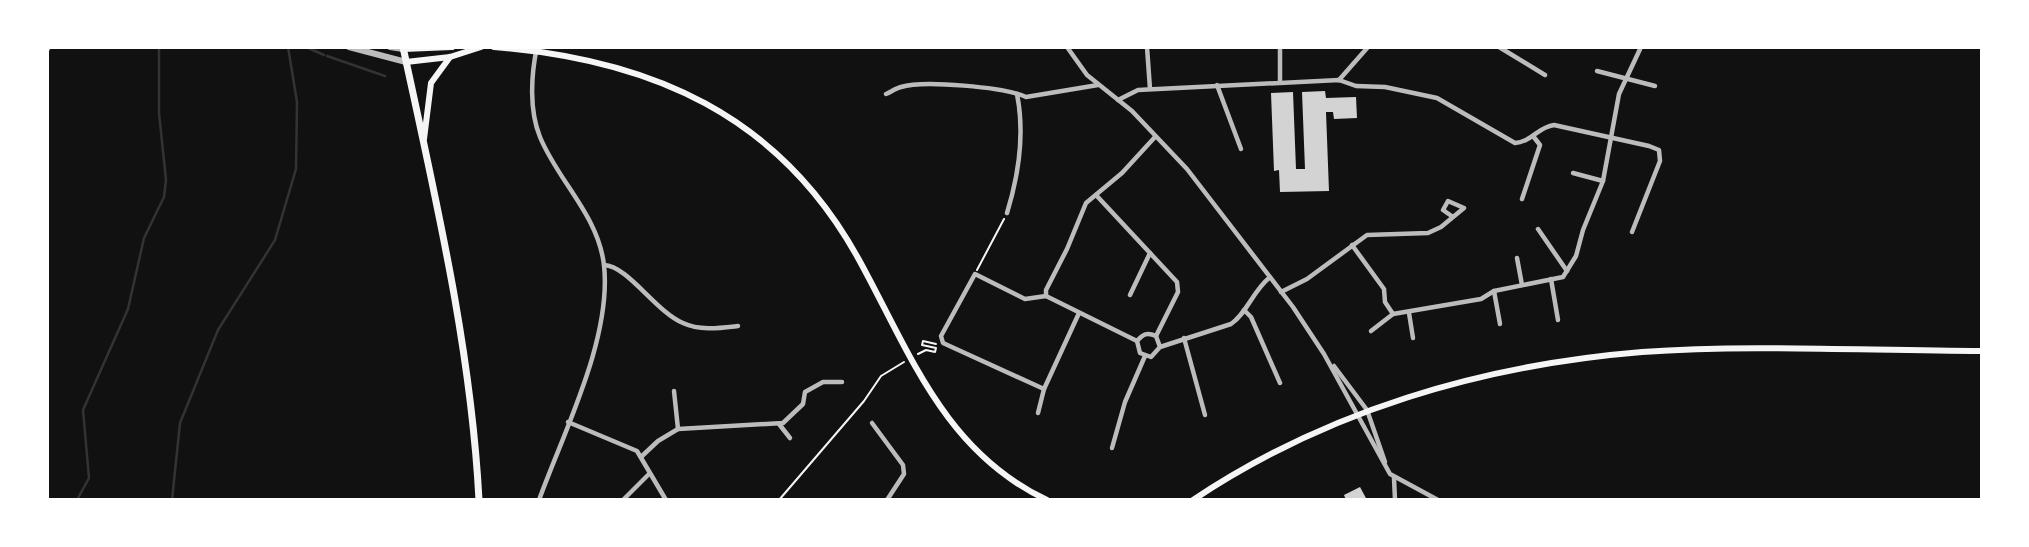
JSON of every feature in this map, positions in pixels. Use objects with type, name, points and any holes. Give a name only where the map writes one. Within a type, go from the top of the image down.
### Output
[{"type":"main road","points":[[452,47],[403,48],[466,372],[479,500]]},
{"type":"main road","points":[[406,62],[450,57],[481,47]]},
{"type":"main road","points":[[494,47],[537,49],[617,67],[666,82],[738,122],[778,156],[822,203],[850,245],[909,360],[944,412],[1003,471],[1047,500]]},
{"type":"main road","points":[[424,146],[431,83],[450,57]]},
{"type":"main road","points":[[1193,500],[1282,446],[1356,414],[1454,384],[1510,371],[1642,352],[1718,349],[1982,351]]},
{"type":"street","points":[[349,47],[406,62]]},
{"type":"street","points":[[390,47],[403,48]]},
{"type":"street","points":[[1067,47],[1098,85],[1118,100],[1187,169],[1281,292],[1367,410],[1387,468]]},
{"type":"street","points":[[1147,47],[1150,89]]},
{"type":"street","points":[[1280,47],[1280,82]]},
{"type":"street","points":[[1339,80],[1368,47]]},
{"type":"street","points":[[1499,47],[1545,75]]},
{"type":"street","points":[[1371,331],[1393,314],[1480,299],[1494,291],[1563,276],[1577,256],[1583,230],[1604,181],[1619,94],[1641,47]]},
{"type":"street","points":[[537,49],[532,86],[540,136],[588,217],[604,265],[605,303],[597,342],[539,500]]},
{"type":"street","points":[[1597,71],[1655,86]]},
{"type":"street","points":[[1118,100],[1138,90],[1339,80],[1356,86],[1385,87],[1437,98],[1515,143],[1525,143],[1539,130],[1554,125],[1659,150],[1660,161],[1632,232]]},
{"type":"street","points":[[886,94],[902,86],[978,87],[1026,97],[1098,85]]},
{"type":"street","points":[[1217,85],[1241,149]]},
{"type":"street","points":[[1007,214],[1016,185],[1021,146],[1016,93]]},
{"type":"street","points":[[1521,200],[1538,156],[1540,145],[1533,136]]},
{"type":"street","points":[[1046,296],[1046,290],[1086,203],[1122,173],[1156,137]]},
{"type":"street","points":[[1573,173],[1604,181]]},
{"type":"street","points":[[1096,195],[1174,278],[1178,287],[1156,336],[1160,347],[1157,354],[1145,356],[1140,353],[1137,341]]},
{"type":"street","points":[[1281,292],[1307,279],[1367,235],[1428,233],[1453,218],[1464,208],[1448,201],[1443,210],[1453,218]]},
{"type":"street","points":[[1538,229],[1567,271]]},
{"type":"street","points":[[1352,245],[1384,289],[1385,302],[1393,314]]},
{"type":"street","points":[[1130,295],[1150,253]]},
{"type":"street","points":[[1517,258],[1522,285]]},
{"type":"street","points":[[604,265],[620,270],[666,314],[685,324],[700,328],[738,326]]},
{"type":"street","points":[[1044,389],[943,343],[941,336],[975,274],[1025,299],[1046,296],[1137,341]]},
{"type":"street","points":[[1160,347],[1231,324],[1269,278]]},
{"type":"street","points":[[1551,279],[1558,320]]},
{"type":"street","points":[[1494,291],[1500,324]]},
{"type":"street","points":[[1244,310],[1251,317],[1280,383]]},
{"type":"street","points":[[1038,413],[1044,389],[1079,313]]},
{"type":"street","points":[[1409,313],[1413,338]]},
{"type":"street","points":[[1137,341],[1143,335],[1156,336]]},
{"type":"street","points":[[1184,338],[1205,415]]},
{"type":"street","points":[[1324,354],[1394,478],[1438,500]]},
{"type":"street","points":[[1112,448],[1125,402],[1145,356]]},
{"type":"street","points":[[641,457],[658,441],[678,429],[787,422],[803,404],[805,392],[823,382],[842,382]]},
{"type":"street","points":[[674,391],[678,429]]},
{"type":"street","points":[[568,422],[620,443],[641,457],[666,500]]},
{"type":"street","points":[[872,423],[902,465],[904,474],[887,500]]},
{"type":"street","points":[[779,424],[790,438]]},
{"type":"street","points":[[623,500],[649,474]]},
{"type":"street","points":[[1394,478],[1395,500]]},
{"type":"path","points":[[975,274],[1007,214]]},
{"type":"path","points":[[926,350],[935,352],[936,348],[922,345],[923,341],[943,343]]},
{"type":"path","points":[[779,500],[889,370]]},
{"type":"building","points":[[1325,91],[1326,98],[1356,97],[1357,118],[1334,119],[1333,112],[1326,112],[1329,191],[1280,192],[1279,170],[1274,171],[1271,93],[1293,92],[1296,169],[1305,169],[1302,92]]},
{"type":"building","points":[[1360,487],[1367,500],[1346,500],[1344,495]]},
{"type":"waterway","points":[[77,500],[89,478],[83,410],[128,309],[144,238],[164,197],[166,180],[159,113],[159,47]]},
{"type":"waterway","points":[[172,500],[180,423],[218,330],[275,240],[296,169],[297,102],[288,47]]},
{"type":"waterway","points":[[306,47],[324,55]]},
{"type":"waterway","points":[[327,56],[385,76]]}]
